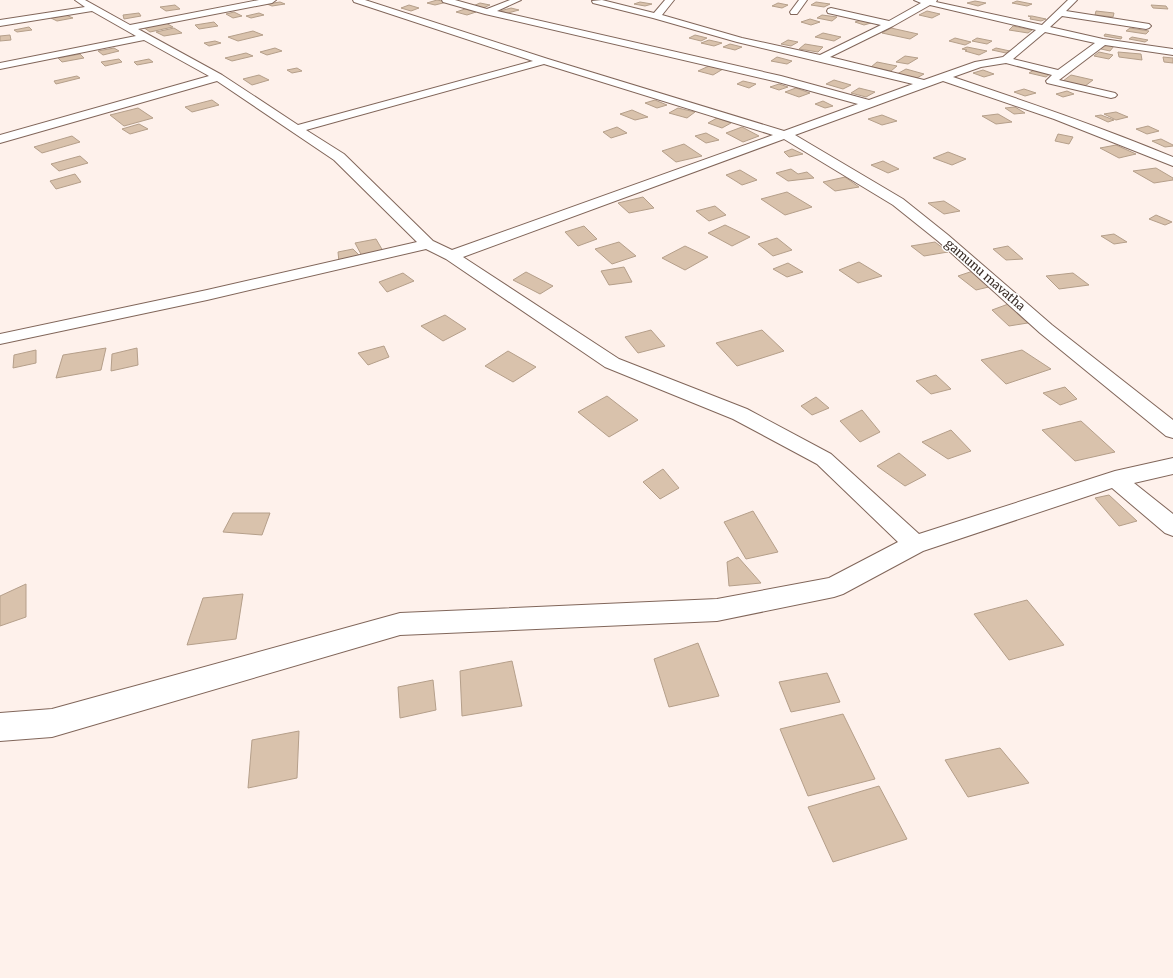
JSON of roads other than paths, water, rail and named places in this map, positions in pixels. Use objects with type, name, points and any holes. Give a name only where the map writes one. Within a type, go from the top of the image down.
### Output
[{"type":"street","points":[[128,28],[272,0]]},
{"type":"street","name":"gamunu mavatha","points":[[357,0],[544,61],[786,135],[898,202],[942,238],[1046,329],[1173,431]]},
{"type":"street","points":[[446,0],[488,12],[781,79],[869,104]]},
{"type":"street","points":[[488,12],[517,0]]},
{"type":"street","points":[[656,16],[670,0]]},
{"type":"street","points":[[794,12],[803,0]]},
{"type":"street","points":[[918,0],[932,1],[1103,42],[1173,52]]},
{"type":"street","points":[[1006,60],[1044,28],[1073,0]]},
{"type":"street","points":[[596,1],[656,16],[740,40],[821,58],[925,84]]},
{"type":"street","points":[[821,58],[890,24],[932,1]]},
{"type":"street","points":[[0,23],[86,4],[218,77],[339,157],[428,244],[451,256],[612,363],[740,414],[824,459],[915,544]]},
{"type":"street","points":[[831,11],[890,24]]},
{"type":"street","points":[[1060,13],[1146,26]]},
{"type":"street","points":[[0,66],[143,36]]},
{"type":"street","points":[[1103,42],[1052,81],[1111,95]]},
{"type":"street","points":[[451,256],[979,64],[1006,60],[1060,74]]},
{"type":"street","points":[[297,129],[544,61]]},
{"type":"street","points":[[0,139],[218,77]]},
{"type":"street","points":[[942,77],[1027,105],[1119,139],[1173,162]]},
{"type":"street","points":[[0,339],[200,297],[428,244]]},
{"type":"street","points":[[0,727],[52,723],[400,624],[717,610],[834,587],[915,544],[1115,479],[1173,466]]},
{"type":"street","points":[[1115,479],[1173,527]]}]
